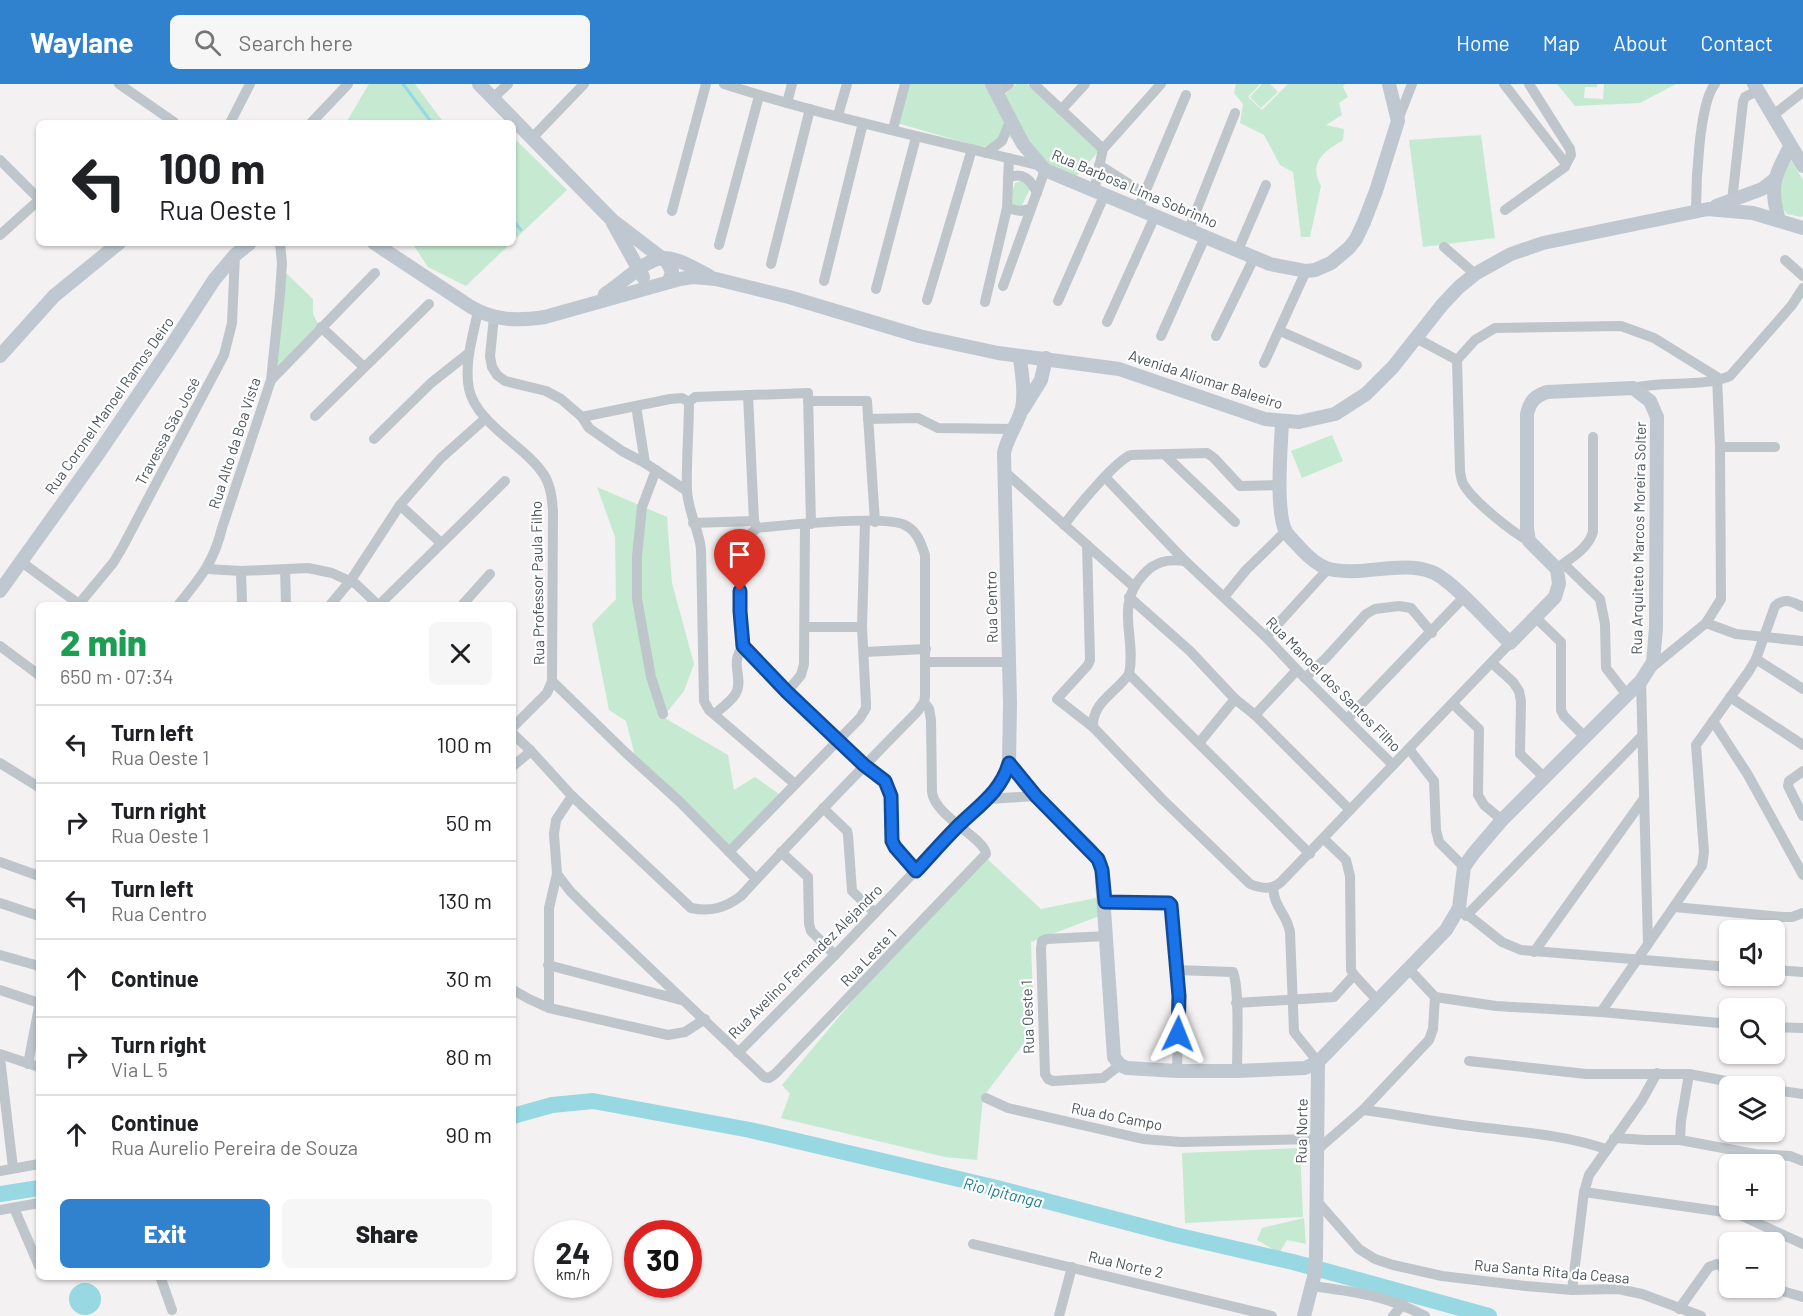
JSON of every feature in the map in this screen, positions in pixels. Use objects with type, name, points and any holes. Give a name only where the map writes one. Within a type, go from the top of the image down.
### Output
[{"type":"street","points":[[119,84],[170,120]]},
{"type":"street","points":[[232,120],[250,84]]},
{"type":"street","points":[[314,120],[348,84]]},
{"type":"street","points":[[480,84],[516,120]]},
{"type":"street","points":[[493,98],[508,84]]},
{"type":"street","points":[[533,137],[584,84]]},
{"type":"street","points":[[672,211],[706,84]]},
{"type":"street","points":[[724,84],[746,87],[759,96],[1043,168],[1037,193],[1003,286]]},
{"type":"street","points":[[787,103],[792,84]]},
{"type":"street","points":[[838,115],[847,84]]},
{"type":"street","points":[[893,129],[905,84]]},
{"type":"street","points":[[994,89],[1009,84]]},
{"type":"street","points":[[1034,84],[1103,149]]},
{"type":"street","points":[[1061,110],[1085,84]]},
{"type":"street","points":[[1058,301],[1099,194],[1103,149],[1161,84]]},
{"type":"street","points":[[1389,84],[1398,121]]},
{"type":"street","points":[[1264,363],[1306,272],[1331,262],[1349,248],[1356,238],[1373,197],[1412,84]]},
{"type":"street","points":[[1504,84],[1566,164]]},
{"type":"street","points":[[1505,210],[1565,167],[1571,155],[1570,149],[1529,84]]},
{"type":"street","points":[[1715,84],[1708,96],[1704,114],[1696,189],[1702,210],[1762,189],[1774,180]]},
{"type":"street","points":[[1732,201],[1743,102],[1755,87],[1803,166]]},
{"type":"street","name":"Rua Barbosa Lima Sobrinho","points":[[994,89],[1023,144],[1043,168],[1099,194],[1189,229],[1254,258],[1306,272]]},
{"type":"street","points":[[1772,116],[1803,92]]},
{"type":"street","points":[[1138,209],[1186,95]]},
{"type":"street","points":[[718,245],[759,96]]},
{"type":"street","points":[[771,264],[810,109]]},
{"type":"street","points":[[1189,229],[1235,113]]},
{"type":"street","points":[[516,120],[612,220],[670,266],[672,276],[669,282]]},
{"type":"street","points":[[986,153],[1002,141],[1010,121]]},
{"type":"street","points":[[824,281],[863,123]]},
{"type":"street","points":[[876,289],[916,137]]},
{"type":"street","points":[[1779,220],[1773,196],[1774,180],[1790,147]]},
{"type":"street","points":[[927,300],[972,149]]},
{"type":"street","points":[[985,302],[1007,208],[1009,158]]},
{"type":"street","points":[[0,160],[36,196]]},
{"type":"street","points":[[1100,165],[1145,194]]},
{"type":"street","points":[[1008,178],[1013,175],[1023,176],[1032,181],[1037,193]]},
{"type":"street","points":[[1238,250],[1266,185]]},
{"type":"street","points":[[0,235],[36,202]]},
{"type":"street","points":[[1007,208],[1030,209]]},
{"type":"street","name":"Avenida Aliomar Baleeiro","points":[[379,246],[478,311],[504,320],[528,320],[654,285],[693,277],[716,279],[789,297],[919,336],[1020,356],[1119,369],[1265,419],[1282,422],[1316,420],[1335,414],[1350,405],[1380,381],[1459,287],[1475,274],[1511,254],[1543,243],[1702,210],[1753,213],[1801,226]]},
{"type":"street","points":[[1107,322],[1155,216]]},
{"type":"street","points":[[612,220],[638,270],[645,280],[654,285]]},
{"type":"street","points":[[1161,336],[1205,237]]},
{"type":"street","points":[[0,356],[54,296],[115,246]]},
{"type":"street","name":"Rua Coronel Manoel Ramos Deiro","points":[[0,591],[108,439],[214,280],[235,255],[246,246]]},
{"type":"street","name":"Rua Alto da Boa Vista","points":[[181,602],[207,569],[217,547],[271,380],[280,294],[282,263],[280,246]]},
{"type":"street","points":[[1444,247],[1475,274]]},
{"type":"street","points":[[623,283],[629,267],[630,254]]},
{"type":"street","name":"Travessa São José","points":[[81,602],[113,563],[122,548],[224,355],[232,323],[235,255]]},
{"type":"street","name":"Avenida Aliomar Baleeiro","points":[[586,305],[623,283],[645,264],[661,258],[680,262],[716,279]]},
{"type":"street","points":[[1216,336],[1254,258]]},
{"type":"street","points":[[1785,260],[1803,276]]},
{"type":"street","points":[[271,380],[375,273]]},
{"type":"street","points":[[1529,541],[1526,508],[1529,404],[1539,395],[1547,392],[1716,381],[1731,376],[1792,305],[1803,288]]},
{"type":"street","points":[[315,416],[429,304]]},
{"type":"street","name":"Rua Professor Paula Filho","points":[[478,311],[469,353],[471,397],[486,418],[544,474],[552,498],[552,681],[547,693],[516,724]]},
{"type":"street","points":[[494,317],[490,356],[492,367],[497,375],[516,385],[546,391],[561,399],[582,417],[590,428],[622,451],[645,462],[687,491]]},
{"type":"street","points":[[1627,695],[1606,668],[1605,624],[1600,599],[1529,541],[1518,536],[1475,498],[1462,483],[1457,360],[1475,340],[1495,328],[1621,326],[1654,338],[1710,372],[1717,377],[1716,381]]},
{"type":"street","points":[[321,327],[364,367]]},
{"type":"street","points":[[1280,331],[1357,365]]},
{"type":"street","points":[[1416,338],[1457,360]]},
{"type":"street","points":[[374,439],[432,382],[469,353]]},
{"type":"street","name":"Rua Centro","points":[[1020,356],[1029,392]]},
{"type":"street","name":"Rua Centro","points":[[988,799],[1002,782],[1009,763],[1006,443],[1029,392],[1041,380],[1046,358]]},
{"type":"street","name":"Rua Arquiteto Marcos Moreira Solter","points":[[1464,867],[1502,820],[1641,681],[1650,669],[1706,622],[1719,604],[1722,592],[1720,447],[1716,381]]},
{"type":"street","name":"Rua Arquiteto Marcos Moreira Solter","points":[[1633,388],[1650,400],[1657,417],[1656,628],[1654,658],[1650,669]]},
{"type":"street","points":[[582,417],[676,398],[692,400],[748,395],[867,401],[870,522],[862,627],[866,704],[863,714],[729,852]]},
{"type":"street","points":[[715,714],[737,692],[736,659],[743,646],[740,611],[742,549],[755,524],[748,395]]},
{"type":"street","points":[[787,692],[804,668],[808,524],[808,397]]},
{"type":"street","points":[[692,400],[687,491],[701,549],[705,705],[795,784]]},
{"type":"street","points":[[636,406],[645,462]]},
{"type":"street","points":[[333,602],[351,580],[400,505],[441,458],[486,418]]},
{"type":"street","points":[[868,419],[918,418],[938,428],[1012,429]]},
{"type":"street","points":[[1282,422],[1279,485],[1286,531],[1313,560],[1327,570],[1424,569],[1438,575],[1510,643]]},
{"type":"street","points":[[1393,765],[1535,617],[1557,591],[1561,566],[1580,552],[1589,541],[1593,531],[1593,437]]},
{"type":"street","points":[[1720,447],[1775,447]]},
{"type":"street","points":[[1064,525],[1105,477],[1127,456],[1207,453],[1240,486],[1279,485]]},
{"type":"street","points":[[1165,455],[1235,522]]},
{"type":"street","points":[[656,470],[642,507],[637,556],[637,599],[651,677],[663,714]]},
{"type":"street","points":[[1005,472],[1087,544],[1235,699],[1255,715],[1350,810]]},
{"type":"street","name":"Rua Manoel dos Santos Filho","points":[[1105,477],[1185,561],[1266,637],[1393,765],[1310,854],[1273,888]]},
{"type":"street","points":[[381,602],[505,481]]},
{"type":"street","points":[[400,505],[441,543]]},
{"type":"street","points":[[516,737],[572,796],[691,908],[710,910],[724,907],[741,896],[917,712],[924,702],[926,572],[922,545],[915,532],[902,523],[693,523]]},
{"type":"street","points":[[1224,597],[1246,570],[1286,531]]},
{"type":"street","points":[[1087,544],[1090,660],[1057,699],[1093,728],[1250,884],[1273,888],[1274,902],[1288,921],[1290,932],[1294,1032],[1318,1062]]},
{"type":"street","points":[[1093,728],[1093,718],[1098,706],[1129,674],[1131,591],[1155,564],[1173,559],[1185,561]]},
{"type":"street","points":[[20,561],[76,602]]},
{"type":"street","points":[[207,569],[241,571],[308,568],[351,580],[377,602]]},
{"type":"street","points":[[285,569],[286,602]]},
{"type":"street","points":[[1266,637],[1327,570]]},
{"type":"street","points":[[241,571],[242,602]]},
{"type":"street","points":[[468,602],[490,574]]},
{"type":"street","points":[[1347,719],[1464,598]]},
{"type":"street","points":[[1600,1012],[1699,872],[1704,852],[1696,747],[1699,739],[1756,659],[1775,606],[1788,600],[1803,607]]},
{"type":"street","points":[[1255,715],[1301,674],[1326,658],[1366,614],[1375,609],[1399,606],[1411,608],[1432,633]]},
{"type":"street","points":[[1535,617],[1561,642],[1562,710],[1564,716],[1585,737]]},
{"type":"street","points":[[1706,622],[1736,634],[1803,641]]},
{"type":"street","points":[[805,627],[862,627]]},
{"type":"street","points":[[0,646],[36,673]]},
{"type":"street","points":[[743,646],[787,692],[864,765],[885,781],[888,786],[891,809],[891,837],[895,847],[916,871]]},
{"type":"street","points":[[864,652],[926,649]]},
{"type":"street","points":[[1756,659],[1803,689]]},
{"type":"street","points":[[926,662],[1009,662]]},
{"type":"street","points":[[1492,663],[1517,687],[1521,701],[1520,754],[1544,777]]},
{"type":"street","points":[[1129,674],[1310,854]]},
{"type":"street","points":[[552,681],[680,802],[756,879]]},
{"type":"street","points":[[1641,681],[1648,944]]},
{"type":"street","points":[[1730,698],[1803,745]]},
{"type":"street","points":[[1199,743],[1235,699]]},
{"type":"street","points":[[924,702],[931,720],[933,798],[958,826]]},
{"type":"street","points":[[1453,704],[1479,729],[1478,795],[1484,805],[1502,820]]},
{"type":"street","points":[[1713,721],[1748,776],[1803,875]]},
{"type":"street","points":[[1009,763],[1036,796],[1098,859],[1102,870],[1114,1057],[1120,1065],[1132,1069],[1237,1071],[1305,1068],[1318,1062],[1462,912],[1642,736]]},
{"type":"street","points":[[1409,749],[1434,780],[1436,831],[1439,842],[1464,867],[1462,912]]},
{"type":"street","points":[[516,763],[531,750]]},
{"type":"street","points":[[0,763],[36,784]]},
{"type":"street","points":[[1803,771],[1790,781],[1788,786],[1803,816]]},
{"type":"street","points":[[549,1008],[549,908],[557,874],[554,847],[556,820],[572,796]]},
{"type":"street","points":[[988,799],[1036,796]]},
{"type":"street","name":"Rua Avelino Fernandez Alejandro","points":[[557,874],[570,891],[738,1053],[958,826],[988,799]]},
{"type":"street","points":[[1534,952],[1643,800]]},
{"type":"street","points":[[824,808],[847,831],[852,891],[875,913]]},
{"type":"street","name":"Rua Leste 1","points":[[738,1053],[764,1077],[771,1077],[861,986],[986,854],[985,848],[958,826]]},
{"type":"street","points":[[1324,838],[1346,860],[1349,868],[1350,960],[1354,975],[1377,1000]]},
{"type":"street","points":[[782,852],[808,878],[811,931],[835,955]]},
{"type":"street","points":[[0,862],[36,875]]},
{"type":"street","points":[[1105,902],[1169,903],[1172,908],[1179,996],[1177,1071]]},
{"type":"street","points":[[0,903],[36,915]]},
{"type":"street","points":[[1674,907],[1783,917],[1803,913]]},
{"type":"street","points":[[1462,912],[1508,946],[1534,952],[1719,966]]},
{"type":"street","name":"Rua Oeste 1","points":[[1107,936],[1047,939],[1042,943],[1045,1074],[1053,1081],[1103,1078],[1109,1076],[1120,1065]]},
{"type":"street","points":[[0,955],[36,965]]},
{"type":"street","points":[[548,965],[684,1000]]},
{"type":"street","points":[[1408,968],[1436,997],[1496,1006],[1600,1012],[1719,1023]]},
{"type":"street","points":[[1176,970],[1233,972],[1237,1071]]},
{"type":"street","points":[[1785,971],[1803,972]]},
{"type":"street","points":[[1236,1003],[1334,997],[1354,975]]},
{"type":"street","points":[[0,990],[36,1000]]},
{"type":"street","points":[[516,992],[549,1008],[668,1035],[686,1032],[705,1019]]},
{"type":"street","points":[[1317,1144],[1363,1110],[1429,1040],[1433,1029],[1436,997]]},
{"type":"street","points":[[27,1064],[36,1012]]},
{"type":"street","points":[[1785,1027],[1803,1028]]},
{"type":"street","points":[[13,1168],[0,1056],[36,1066]]},
{"type":"street","points":[[1469,1061],[1610,1076],[1657,1073],[1689,1074],[1719,1080]]},
{"type":"street","name":"Rua Norte","points":[[1304,1316],[1313,1282],[1316,1257],[1318,1062]]},
{"type":"street","points":[[1572,1290],[1588,1175],[1642,1100],[1657,1073]]},
{"type":"street","points":[[1680,1140],[1689,1074]]},
{"type":"street","points":[[1785,1092],[1803,1094]]},
{"type":"street","name":"Rua do Campo","points":[[986,1098],[1008,1108],[1143,1139],[1181,1142],[1317,1144]]},
{"type":"street","points":[[1363,1110],[1540,1134],[1588,1143],[1606,1149]]},
{"type":"street","points":[[1614,1138],[1680,1140],[1755,1154],[1790,1156],[1803,1161]]},
{"type":"street","points":[[0,1170],[36,1164]]},
{"type":"street","points":[[1584,1192],[1738,1214],[1803,1244]]},
{"type":"street","name":"Rua Santa Rita da Ceasa","points":[[1316,1200],[1359,1249],[1375,1259],[1393,1265],[1468,1280],[1572,1290],[1618,1289],[1701,1316]]},
{"type":"street","points":[[0,1210],[36,1204]]},
{"type":"street","points":[[14,1208],[36,1259]]},
{"type":"street","name":"Rua Norte 2","points":[[973,1244],[1272,1316]]},
{"type":"street","points":[[1679,1309],[1709,1267],[1719,1265]]},
{"type":"street","points":[[1059,1316],[1072,1267]]},
{"type":"street","points":[[161,1280],[172,1310]]},
{"type":"street","points":[[1313,1282],[1379,1296],[1403,1304],[1425,1316]]},
{"type":"street","points":[[1785,1292],[1803,1297]]},
{"type":"street","points":[[1393,1316],[1403,1304]]},
{"type":"green space","points":[[369,84],[415,84],[442,120],[348,120]]},
{"type":"green space","points":[[908,84],[986,84],[995,104],[1016,84],[1027,84],[1099,151],[1071,182],[1034,168],[1009,136],[992,146],[980,147],[897,123]]},
{"type":"green space","points":[[1236,84],[1260,84],[1248,97],[1262,110],[1288,84],[1345,84],[1343,87],[1348,97],[1339,103],[1342,115],[1326,125],[1344,129],[1343,140],[1324,154],[1317,164],[1317,178],[1321,186],[1310,237],[1301,237],[1293,172],[1280,165],[1264,135],[1240,123],[1243,104],[1234,93]]},
{"type":"green space","points":[[1262,84],[1270,84],[1278,92],[1261,108],[1250,97]]},
{"type":"green space","points":[[1557,84],[1597,84],[1597,87],[1585,87],[1584,98],[1603,99],[1604,84],[1676,84],[1640,103],[1575,106]]},
{"type":"green space","points":[[1481,135],[1495,238],[1423,247],[1409,140]]},
{"type":"green space","points":[[516,141],[517,141],[567,190],[516,238]]},
{"type":"green space","points":[[1791,160],[1803,180],[1803,216],[1801,217],[1787,214],[1779,200],[1779,187]]},
{"type":"green space","points":[[1021,181],[1027,183],[1030,189],[1021,207],[1014,207],[1009,201],[1015,183]]},
{"type":"green space","points":[[414,246],[508,246],[466,286],[428,267]]},
{"type":"green space","points":[[286,273],[313,299],[313,314],[318,324],[277,367]]},
{"type":"green space","points":[[1332,435],[1343,461],[1302,478],[1291,451]]},
{"type":"green space","points":[[597,487],[667,517],[672,583],[694,664],[684,691],[663,717],[728,755],[734,790],[755,777],[782,796],[727,853],[635,756],[626,721],[609,710],[592,624],[616,599],[615,537]]},
{"type":"green space","points":[[983,855],[1041,909],[1101,897],[1102,915],[1031,942],[1034,1030],[983,1097],[977,1160],[945,1157],[781,1118],[790,1094],[782,1085],[910,932]]},
{"type":"green space","points":[[1300,1148],[1303,1217],[1185,1223],[1182,1153]]},
{"type":"green space","points":[[1304,1218],[1306,1244],[1287,1240],[1279,1253],[1257,1240],[1262,1228]]},
{"type":"water","points":[[85,1283],[96,1288],[101,1299],[96,1310],[85,1315],[74,1310],[69,1299],[74,1288]]},
{"type":"waterway","points":[[403,84],[430,120]]},
{"type":"waterway","points":[[516,224],[521,230]]},
{"type":"waterway","name":"Rio Ipitanga","points":[[516,1115],[552,1105],[593,1101],[750,1130],[997,1188],[1175,1235],[1293,1262],[1489,1316]]},
{"type":"waterway","name":"Rio Ipitanga","points":[[0,1194],[36,1188]]},
{"type":"route","points":[[740,591],[743,646],[787,692],[864,765],[885,781],[891,796],[892,841],[916,871],[958,826],[997,790],[1009,763],[1036,796],[1098,859],[1102,870],[1105,902],[1169,903],[1171,905],[1179,996],[1178,1034]]}]
